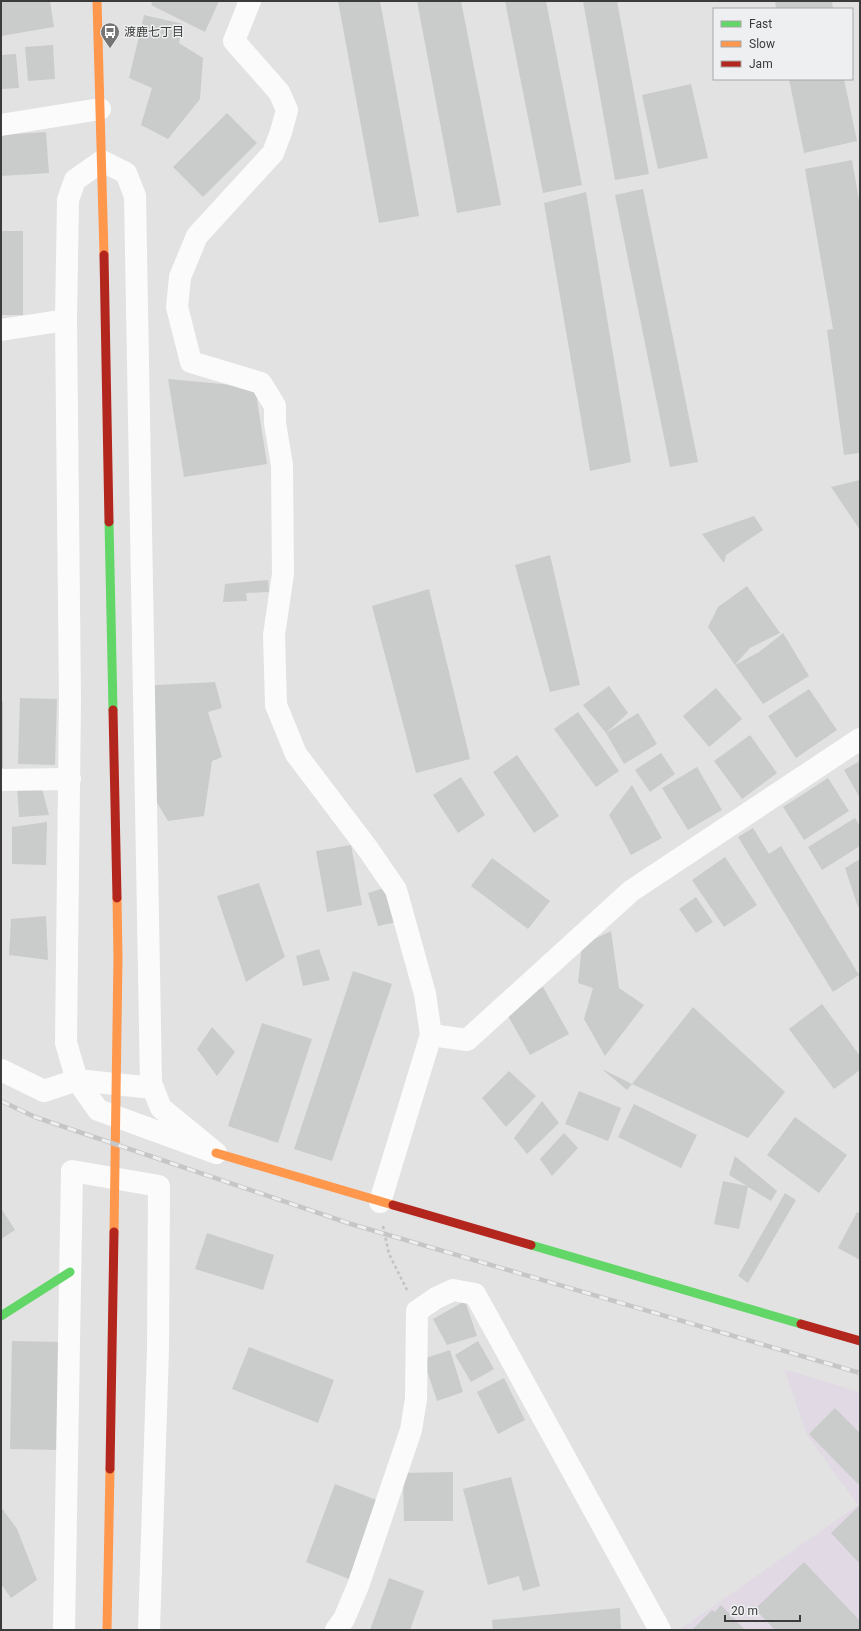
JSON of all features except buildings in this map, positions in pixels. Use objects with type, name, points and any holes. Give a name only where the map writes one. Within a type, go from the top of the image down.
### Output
[{"type":"street","points":[[96,1],[102,160],[118,958],[107,1630]]},
{"type":"street","points":[[250,1],[234,41],[279,92],[287,110],[281,132],[272,153],[197,236],[180,277],[177,307],[191,362],[261,383],[274,406],[275,423],[282,465],[283,574],[274,635],[276,705],[296,754],[368,849],[396,890],[425,994],[431,1034],[380,1202]]},
{"type":"street","points":[[1,125],[100,109]]},
{"type":"street","points":[[102,160],[75,180],[68,200],[66,320],[70,778],[66,1043],[77,1080],[98,1110],[216,1153],[860,1341]]},
{"type":"street","points":[[102,160],[126,173],[135,196],[151,1083],[161,1108],[216,1153]]},
{"type":"street","points":[[1,330],[66,320]]},
{"type":"street","points":[[431,1034],[467,1040],[631,891],[860,739]]},
{"type":"street","points":[[1,780],[70,778]]},
{"type":"street","points":[[1,1070],[44,1091],[77,1080],[153,1088]]},
{"type":"street","points":[[64,1630],[72,1171],[159,1186],[158,1348],[149,1630]]},
{"type":"street","points":[[1,1316],[70,1272]]},
{"type":"street","points":[[336,1630],[344,1619],[358,1586],[411,1430],[416,1399],[417,1311],[436,1298],[453,1290],[475,1294],[660,1630]]},
{"type":"path","points":[[380,1202],[384,1234],[389,1254],[417,1311]]},
{"type":"shaded area","points":[[784,1369],[860,1392],[860,1630],[679,1630],[858,1505],[807,1435]]},
{"type":"railway","points":[[1,1101],[35,1117],[351,1224],[860,1373]]},
{"type":"traffic: fast","points":[[109,522],[113,710]]},
{"type":"traffic: fast","points":[[531,1245],[801,1324]]},
{"type":"traffic: fast","points":[[1,1316],[70,1272]]},
{"type":"traffic: slow","points":[[97,1],[104,255]]},
{"type":"traffic: slow","points":[[114,1232],[118,958],[117,898]]},
{"type":"traffic: slow","points":[[216,1153],[393,1205]]},
{"type":"traffic: slow","points":[[107,1630],[110,1469]]},
{"type":"traffic: jam","points":[[104,255],[109,522]]},
{"type":"traffic: jam","points":[[113,710],[117,898]]},
{"type":"traffic: jam","points":[[393,1205],[531,1245]]},
{"type":"traffic: jam","points":[[110,1469],[114,1232]]},
{"type":"traffic: jam","points":[[801,1324],[860,1341]]},
{"type":"place","name":"渡鹿七丁目","points":[[110,49]]}]
